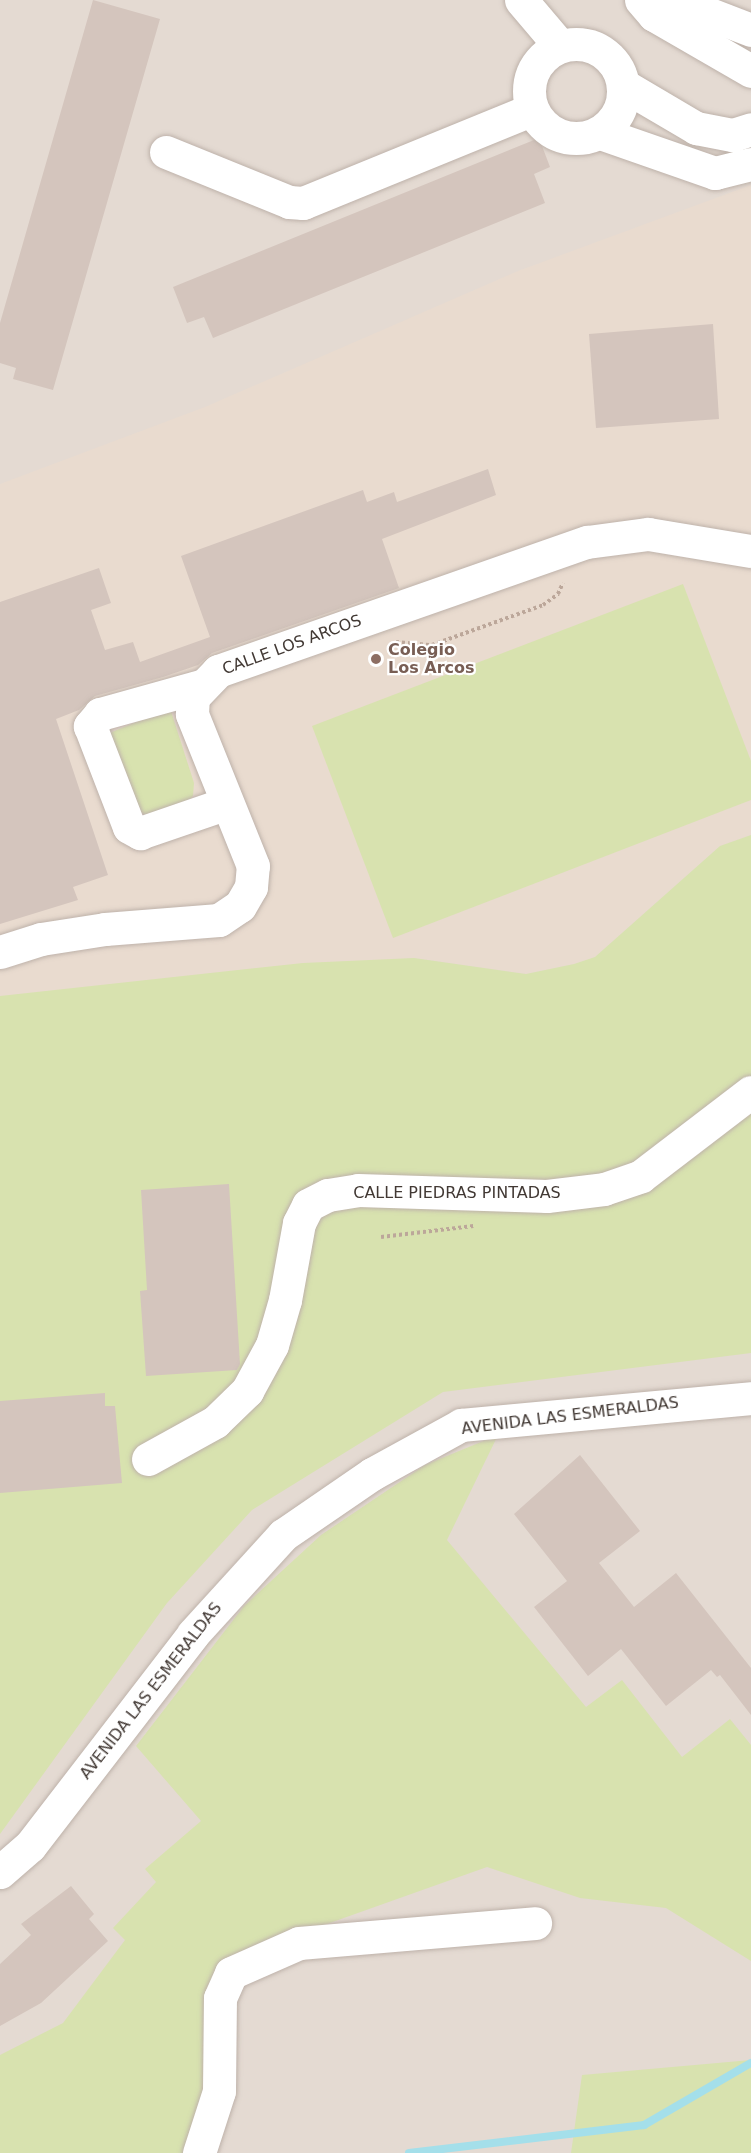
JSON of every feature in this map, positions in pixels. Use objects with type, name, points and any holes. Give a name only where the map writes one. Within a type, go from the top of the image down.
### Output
[{"type":"street","points":[[521,0],[560,46]]},
{"type":"street","points":[[641,0],[654,15],[751,71]]},
{"type":"street","points":[[673,0],[751,30]]},
{"type":"street","points":[[581,43],[601,50],[616,65],[623,85],[622,104],[614,121],[600,133],[573,139],[556,134],[548,131],[531,110],[528,91],[532,72],[543,56],[560,46],[581,43]]},
{"type":"street","points":[[623,85],[696,128],[733,135],[751,129]]},
{"type":"street","points":[[165,152],[289,202],[303,203],[531,110]]},
{"type":"street","points":[[600,133],[715,173],[735,171],[751,164]]},
{"type":"street","name":"CALLE LOS ARCOS","points":[[227,802],[140,833],[129,827],[90,726],[100,714],[201,686],[234,664],[587,542],[648,534],[751,551]]},
{"type":"street","points":[[0,952],[41,939],[105,929],[219,920],[240,906],[251,887],[253,867],[192,714],[194,697],[201,686]]},
{"type":"street","name":"CALLE PIEDRAS PINTADAS","points":[[148,1459],[215,1422],[247,1391],[272,1345],[285,1300],[299,1223],[308,1205],[328,1195],[358,1190],[548,1196],[604,1189],[640,1176],[751,1092]]},
{"type":"street","name":"AVENIDA LAS ESMERALDAS","points":[[0,1872],[30,1846],[193,1634],[283,1535],[372,1474],[461,1425],[751,1398]]},
{"type":"street","points":[[199,2153],[219,2091],[220,1998],[231,1973],[299,1943],[535,1923]]},
{"type":"path","points":[[392,641],[432,645],[543,605],[558,594],[567,574]]},
{"type":"shaded area","points":[[0,0],[751,0],[751,2153],[0,2153]]},
{"type":"shaded area","name":"Colegio Los Arcos","points":[[751,185],[751,835],[720,846],[595,957],[574,964],[526,974],[414,958],[0,998],[0,484],[205,407],[518,271]]},
{"type":"green space","points":[[683,584],[751,761],[751,800],[393,938],[312,726]]},
{"type":"green space","points":[[170,708],[194,783],[193,796],[183,807],[149,817],[131,806],[106,740],[112,732]]},
{"type":"green space","points":[[751,835],[751,1353],[443,1392],[252,1510],[167,1603],[0,1834],[0,996],[303,963],[414,958],[526,974],[574,964],[595,957],[720,846]]},
{"type":"green space","points":[[498,1435],[447,1540],[586,1707],[622,1680],[682,1757],[730,1719],[751,1745],[751,1961],[666,1908],[580,1898],[487,1867],[220,1962],[205,1996],[207,2089],[186,2153],[0,2153],[0,2055],[63,2023],[125,1940],[113,1928],[156,1882],[145,1869],[201,1821],[136,1746],[244,1606],[321,1535],[425,1465]]},
{"type":"green space","points":[[751,2060],[751,2153],[571,2153],[582,2075]]},
{"type":"building","points":[[93,0],[160,19],[53,390],[13,379],[16,368],[0,363],[0,323]]},
{"type":"building","points":[[539,138],[550,167],[534,174],[545,203],[213,338],[204,317],[187,323],[173,287]]},
{"type":"building","points":[[713,324],[719,419],[596,428],[589,334]]},
{"type":"building","points":[[488,469],[496,495],[382,539],[399,588],[212,653],[198,665],[95,696],[79,710],[56,719],[108,875],[73,887],[78,900],[0,924],[0,602],[99,568],[111,603],[91,610],[105,650],[133,642],[140,662],[210,637],[181,556],[363,490],[367,502],[394,492],[397,502]]},
{"type":"building","points":[[229,1184],[240,1364],[237,1370],[146,1376],[140,1291],[147,1290],[141,1190]]},
{"type":"building","points":[[105,1393],[105,1406],[115,1406],[122,1483],[0,1493],[0,1401]]},
{"type":"building","points":[[580,1455],[640,1531],[599,1563],[634,1607],[676,1573],[751,1668],[751,1715],[720,1675],[717,1677],[711,1670],[666,1706],[621,1649],[588,1676],[534,1607],[567,1581],[514,1514]]},
{"type":"building","points":[[71,1886],[94,1914],[89,1919],[108,1941],[41,2003],[0,2026],[0,1964],[31,1935],[21,1924]]},
{"type":"waterway","points":[[409,2153],[644,2125],[751,2063]]},
{"type":"place","name":"Colegio Los Arcos","points":[[376,659]]}]
